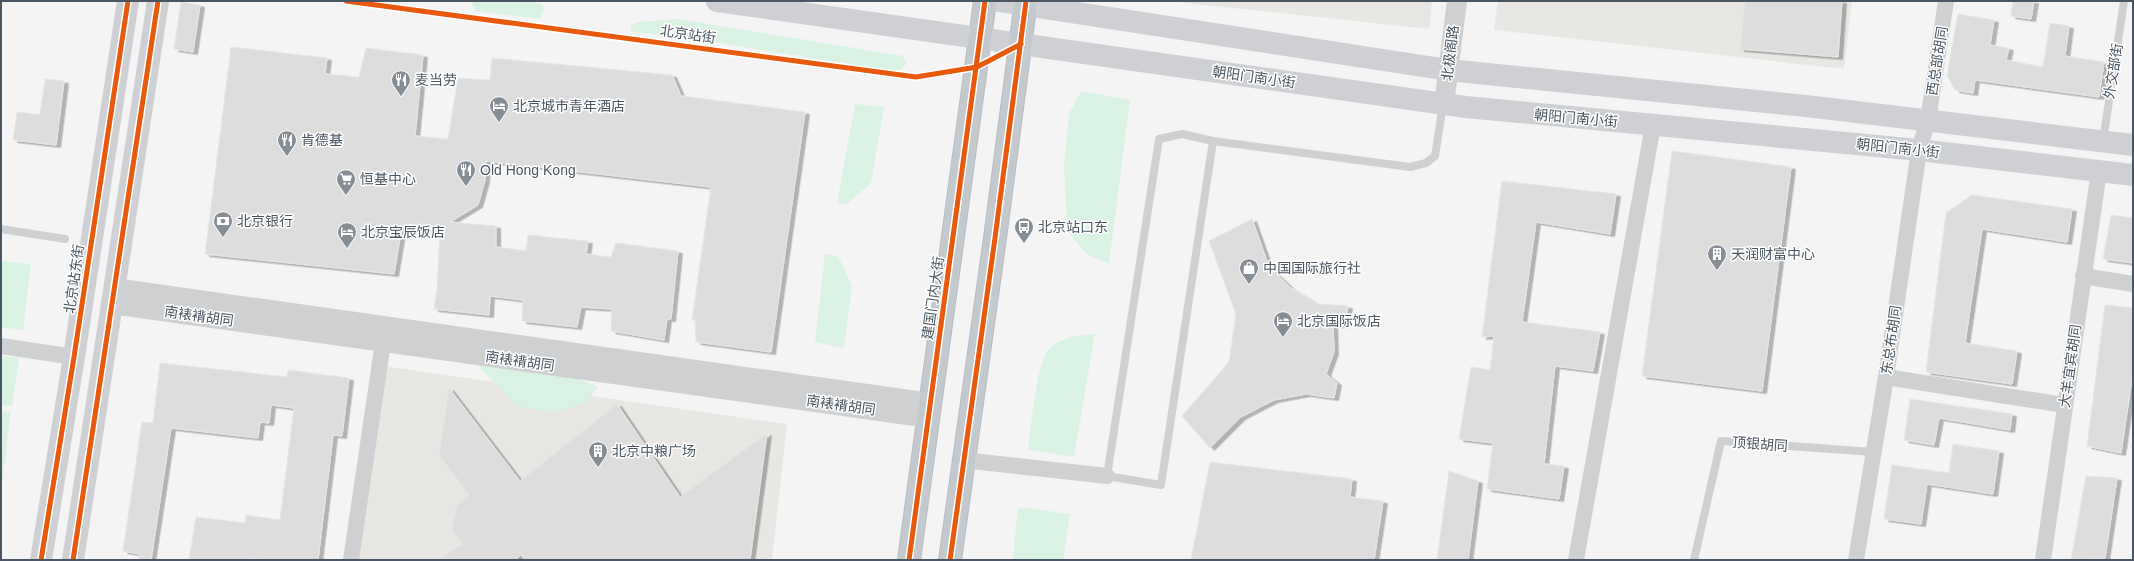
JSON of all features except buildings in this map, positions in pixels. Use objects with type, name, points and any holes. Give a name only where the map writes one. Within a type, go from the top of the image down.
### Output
[{"type":"highway","name":"建国门内大街","points":[[909,560],[985,1]]},
{"type":"highway","points":[[950,560],[963,460],[996,238],[1026,3]]},
{"type":"main road","name":"北京站东街","points":[[41,560],[74,357],[128,1]]},
{"type":"main road","points":[[73,560],[158,1]]},
{"type":"main road","points":[[717,1],[980,39]]},
{"type":"main road","points":[[998,1],[1026,3],[1448,70],[1928,120],[2133,145]]},
{"type":"main road","name":"朝阳门南小街","points":[[980,39],[1444,104],[1919,150],[2133,175]]},
{"type":"street","name":"北极阁路","points":[[1444,104],[1457,1]]},
{"type":"street","name":"西总部胡同","points":[[1928,120],[1946,1]]},
{"type":"street","name":"东总布胡同","points":[[1856,560],[1886,377],[1919,150],[1928,120]]},
{"type":"street","points":[[1576,560],[1653,125]]},
{"type":"street","name":"大羊宜宾胡同","points":[[2043,560],[2064,405],[2099,171]]},
{"type":"street","points":[[2083,276],[2133,284]]},
{"type":"street","name":"南裱褙胡同","points":[[113,296],[460,336],[930,410]]},
{"type":"street","name":"南裱褙胡同","points":[[113,296],[383,342],[930,410]]},
{"type":"street","points":[[351,560],[383,342]]},
{"type":"street","points":[[1,346],[74,357]]},
{"type":"street","points":[[1886,377],[2064,405]]},
{"type":"street","points":[[963,460],[1107,476]]},
{"type":"lane","name":"外交部街","points":[[2103,141],[2124,1]]},
{"type":"lane","points":[[1213,141],[1161,485],[1107,476],[1159,139],[1182,134],[1213,141],[1410,167],[1426,163],[1435,156],[1444,104]]},
{"type":"lane","points":[[1,229],[65,239]]},
{"type":"lane","name":"顶银胡同","points":[[1694,560],[1721,441],[1873,452]]},
{"type":"shaded area","points":[[1167,1],[1432,1],[1429,29]]},
{"type":"shaded area","points":[[1498,1],[1852,1],[1844,69],[1494,30]]},
{"type":"shaded area","points":[[383,366],[787,424],[772,560],[355,560]]},
{"type":"green space","points":[[473,1],[528,1],[542,5],[544,9],[540,19],[476,11],[472,4]]},
{"type":"green space","points":[[678,19],[903,56],[906,63],[901,70],[893,71],[700,40],[631,31],[631,25],[638,22]]},
{"type":"green space","points":[[1081,91],[1130,100],[1109,264],[1088,255],[1067,231],[1064,165],[1069,114]]},
{"type":"green space","points":[[855,104],[884,107],[871,183],[847,204],[837,203]]},
{"type":"green space","points":[[825,254],[838,256],[852,285],[844,348],[815,342]]},
{"type":"green space","points":[[2,261],[31,264],[23,330],[1,327]]},
{"type":"green space","points":[[1095,334],[1074,457],[1028,450],[1038,381],[1041,367],[1049,349],[1065,339]]},
{"type":"green space","points":[[1,356],[19,358],[12,406],[1,405]]},
{"type":"green space","points":[[478,366],[539,370],[568,376],[598,387],[585,403],[552,413],[517,406]]},
{"type":"green space","points":[[1,411],[11,412],[2,482],[1,482]]},
{"type":"green space","points":[[1018,507],[1070,514],[1063,560],[1013,559]]},
{"type":"cycle path","points":[[41,560],[74,357],[128,1]]},
{"type":"cycle path","points":[[73,560],[158,1]]},
{"type":"cycle path","name":"北京站街","points":[[346,1],[916,77],[977,67],[1021,44]]},
{"type":"cycle path","points":[[909,560],[985,1]]},
{"type":"cycle path","points":[[950,560],[995,238],[1026,1]]},
{"type":"place","name":"麦当劳","points":[[401,97]]},
{"type":"place","name":"北京城市青年酒店","points":[[499,123]]},
{"type":"place","name":"肯德基","points":[[287,157]]},
{"type":"place","name":"Old Hong Kong","points":[[466,187]]},
{"type":"place","name":"恒基中心","points":[[346,196]]},
{"type":"place","name":"北京银行","points":[[223,238]]},
{"type":"place","name":"北京站口东","points":[[1024,244]]},
{"type":"place","name":"北京宝辰饭店","points":[[347,249]]},
{"type":"place","name":"天润财富中心","points":[[1717,271]]},
{"type":"place","name":"中国国际旅行社","points":[[1249,285]]},
{"type":"place","name":"北京国际饭店","points":[[1283,338]]},
{"type":"place","name":"北京中粮广场","points":[[598,468]]}]
